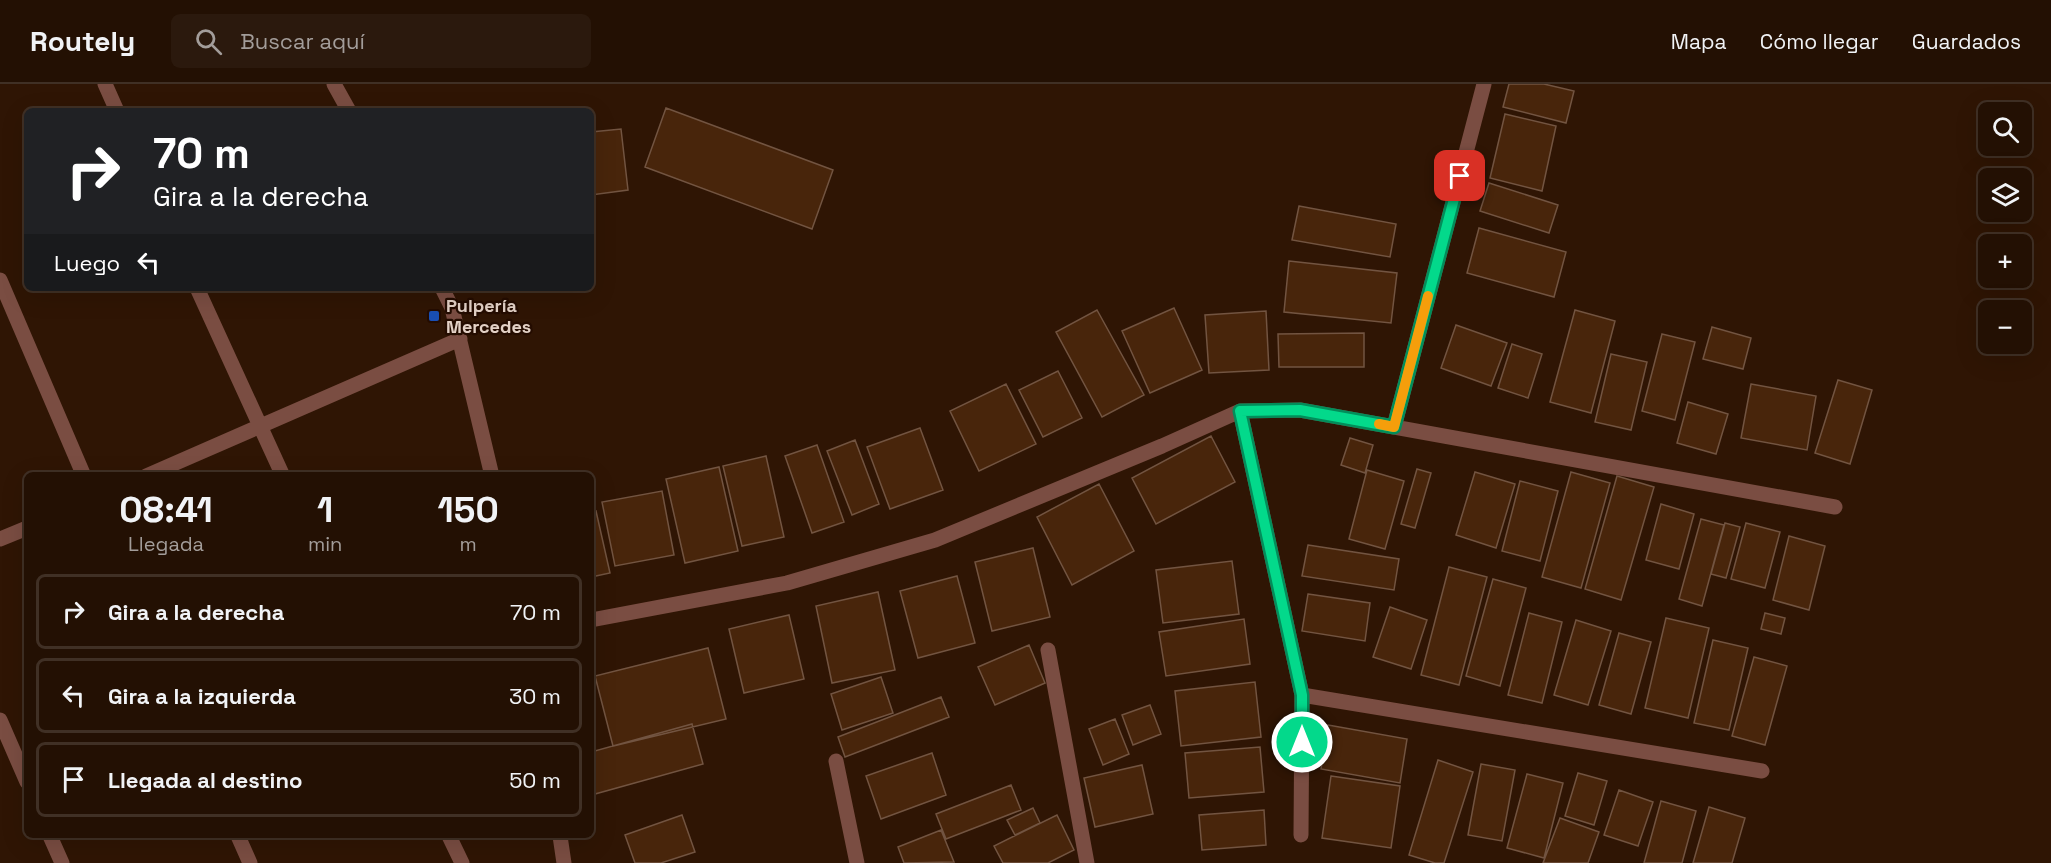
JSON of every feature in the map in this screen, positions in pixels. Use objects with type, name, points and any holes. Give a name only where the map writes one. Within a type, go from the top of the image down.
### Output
[{"type":"street","points":[[105,84],[116,108]]},
{"type":"street","points":[[334,84],[347,108]]},
{"type":"street","points":[[1394,427],[1484,84]]},
{"type":"street","points":[[0,280],[82,472]]},
{"type":"street","points":[[198,291],[281,472]]},
{"type":"street","points":[[444,291],[452,308],[491,472]]},
{"type":"street","points":[[155,472],[460,339]]},
{"type":"street","points":[[594,619],[787,584],[936,540],[1240,411],[1300,410],[1835,507]]},
{"type":"street","points":[[1240,411],[1302,695],[1301,835]]},
{"type":"street","points":[[0,539],[24,529]]},
{"type":"street","points":[[1048,650],[1088,863]]},
{"type":"street","points":[[1302,695],[1762,771]]},
{"type":"street","points":[[0,720],[24,775]]},
{"type":"street","points":[[836,761],[857,863]]},
{"type":"street","points":[[51,838],[62,863]]},
{"type":"street","points":[[239,838],[250,863]]},
{"type":"street","points":[[450,838],[462,863]]},
{"type":"street","points":[[560,838],[564,863]]},
{"type":"building","points":[[1509,84],[1544,84],[1574,91],[1566,123],[1503,107]]},
{"type":"building","points":[[666,108],[833,170],[812,229],[645,167]]},
{"type":"building","points":[[1505,114],[1556,126],[1542,191],[1490,178]]},
{"type":"building","points":[[621,129],[628,190],[594,195],[594,132]]},
{"type":"building","points":[[1489,183],[1558,205],[1549,233],[1480,211]]},
{"type":"building","points":[[1299,206],[1396,224],[1390,257],[1292,240]]},
{"type":"building","points":[[1479,228],[1566,252],[1554,297],[1467,273]]},
{"type":"building","points":[[1289,261],[1397,273],[1391,323],[1284,312]]},
{"type":"building","points":[[1174,308],[1202,370],[1150,393],[1122,331]]},
{"type":"building","points":[[1097,310],[1144,395],[1102,417],[1056,332]]},
{"type":"building","points":[[1575,310],[1615,321],[1591,413],[1550,402]]},
{"type":"building","points":[[1266,311],[1269,370],[1209,373],[1205,315]]},
{"type":"building","points":[[1456,325],[1507,343],[1491,386],[1441,368]]},
{"type":"building","points":[[1712,327],[1751,338],[1743,369],[1703,359]]},
{"type":"building","points":[[1364,333],[1364,367],[1279,367],[1278,334]]},
{"type":"building","points":[[1662,334],[1695,342],[1675,420],[1642,411]]},
{"type":"building","points":[[1512,344],[1542,354],[1528,398],[1498,388]]},
{"type":"building","points":[[1611,354],[1647,362],[1631,430],[1595,422]]},
{"type":"building","points":[[1058,371],[1082,418],[1043,437],[1019,390]]},
{"type":"building","points":[[1838,380],[1872,390],[1850,464],[1815,453]]},
{"type":"building","points":[[1006,384],[1036,444],[979,471],[950,411]]},
{"type":"building","points":[[1751,384],[1816,396],[1807,450],[1741,438]]},
{"type":"building","points":[[1688,402],[1728,414],[1716,454],[1677,443]]},
{"type":"building","points":[[920,428],[943,490],[890,509],[867,447]]},
{"type":"building","points":[[1211,436],[1235,482],[1156,524],[1132,478]]},
{"type":"building","points":[[1350,438],[1373,445],[1365,473],[1341,465]]},
{"type":"building","points":[[855,440],[879,504],[852,515],[827,451]]},
{"type":"building","points":[[817,445],[844,522],[812,533],[785,456]]},
{"type":"building","points":[[766,456],[784,537],[742,546],[723,466]]},
{"type":"building","points":[[719,467],[738,551],[685,563],[666,479]]},
{"type":"building","points":[[1417,469],[1431,473],[1415,528],[1401,524]]},
{"type":"building","points":[[1367,470],[1404,481],[1385,549],[1349,539]]},
{"type":"building","points":[[1475,472],[1515,484],[1496,548],[1456,535]]},
{"type":"building","points":[[1571,472],[1610,483],[1581,588],[1542,577]]},
{"type":"building","points":[[1617,476],[1654,487],[1621,600],[1585,589]]},
{"type":"building","points":[[1520,481],[1558,491],[1540,561],[1502,551]]},
{"type":"building","points":[[1099,484],[1134,551],[1072,585],[1037,517]]},
{"type":"building","points":[[662,491],[674,555],[615,566],[602,502]]},
{"type":"building","points":[[1661,504],[1694,514],[1679,569],[1646,560]]},
{"type":"building","points":[[594,511],[596,511],[610,573],[594,576]]},
{"type":"building","points":[[1701,519],[1724,525],[1702,606],[1679,599]]},
{"type":"building","points":[[1725,523],[1740,527],[1726,578],[1711,574]]},
{"type":"building","points":[[1746,523],[1780,532],[1765,588],[1731,579]]},
{"type":"building","points":[[1789,536],[1825,546],[1809,610],[1773,600]]},
{"type":"building","points":[[1308,545],[1399,559],[1394,590],[1302,576]]},
{"type":"building","points":[[1033,548],[1050,617],[992,631],[975,562]]},
{"type":"building","points":[[1232,561],[1239,614],[1163,623],[1156,570]]},
{"type":"building","points":[[1449,567],[1487,577],[1459,685],[1421,675]]},
{"type":"building","points":[[957,576],[975,643],[918,658],[900,591]]},
{"type":"building","points":[[1493,579],[1526,588],[1500,686],[1466,676]]},
{"type":"building","points":[[878,592],[895,670],[832,683],[816,606]]},
{"type":"building","points":[[1308,594],[1370,603],[1365,641],[1302,631]]},
{"type":"building","points":[[1390,607],[1427,620],[1411,669],[1373,657]]},
{"type":"building","points":[[1529,613],[1562,622],[1542,703],[1508,695]]},
{"type":"building","points":[[1765,613],[1785,618],[1781,634],[1761,629]]},
{"type":"building","points":[[789,615],[804,679],[744,693],[729,629]]},
{"type":"building","points":[[1666,618],[1709,628],[1688,718],[1645,708]]},
{"type":"building","points":[[1244,619],[1250,664],[1166,676],[1159,632]]},
{"type":"building","points":[[1576,620],[1611,631],[1588,705],[1554,695]]},
{"type":"building","points":[[1619,633],[1651,642],[1631,714],[1599,705]]},
{"type":"building","points":[[1713,640],[1748,648],[1729,730],[1694,723]]},
{"type":"building","points":[[1029,645],[1045,683],[995,705],[978,667]]},
{"type":"building","points":[[708,648],[726,719],[613,746],[595,676]]},
{"type":"building","points":[[1754,657],[1787,666],[1765,745],[1732,736]]},
{"type":"building","points":[[881,677],[893,713],[842,730],[831,694]]},
{"type":"building","points":[[1255,682],[1261,737],[1181,746],[1175,691]]},
{"type":"building","points":[[941,697],[949,717],[845,757],[838,737]]},
{"type":"building","points":[[1150,705],[1161,734],[1133,745],[1122,715]]},
{"type":"building","points":[[1115,719],[1129,754],[1103,765],[1089,729]]},
{"type":"building","points":[[692,724],[703,764],[595,794],[594,751]]},
{"type":"building","points":[[1328,725],[1407,739],[1400,783],[1321,769]]},
{"type":"building","points":[[1260,747],[1264,792],[1189,798],[1185,753]]},
{"type":"building","points":[[932,753],[946,795],[881,819],[866,776]]},
{"type":"building","points":[[1438,760],[1473,772],[1444,863],[1435,863],[1409,855]]},
{"type":"building","points":[[1481,764],[1515,770],[1502,841],[1468,835]]},
{"type":"building","points":[[1142,765],[1153,814],[1095,827],[1084,778]]},
{"type":"building","points":[[1578,773],[1607,781],[1594,825],[1565,816]]},
{"type":"building","points":[[1527,774],[1563,783],[1544,858],[1507,848]]},
{"type":"building","points":[[1331,776],[1400,786],[1391,848],[1322,838]]},
{"type":"building","points":[[1011,785],[1021,810],[946,839],[936,814]]},
{"type":"building","points":[[1619,790],[1653,802],[1638,846],[1604,835]]},
{"type":"building","points":[[1661,801],[1696,811],[1682,863],[1644,863]]},
{"type":"building","points":[[1709,807],[1745,818],[1732,863],[1693,863]]},
{"type":"building","points":[[1033,808],[1040,823],[1015,835],[1007,820]]},
{"type":"building","points":[[1264,810],[1266,845],[1202,850],[1199,815]]},
{"type":"building","points":[[682,815],[695,852],[661,863],[635,863],[625,835]]},
{"type":"building","points":[[1057,815],[1074,850],[1048,863],[1003,863],[994,846]]},
{"type":"building","points":[[1560,818],[1599,832],[1588,863],[1543,863]]},
{"type":"building","points":[[941,830],[954,862],[904,863],[898,847]]},
{"type":"slow traffic","points":[[1379,424],[1394,427],[1428,296]]},
{"type":"place","name":"Pulpería Mercedes","points":[[434,316]]},
{"type":"route","points":[[1302,742],[1302,695],[1240,411],[1300,410],[1394,427],[1460,176]]}]
